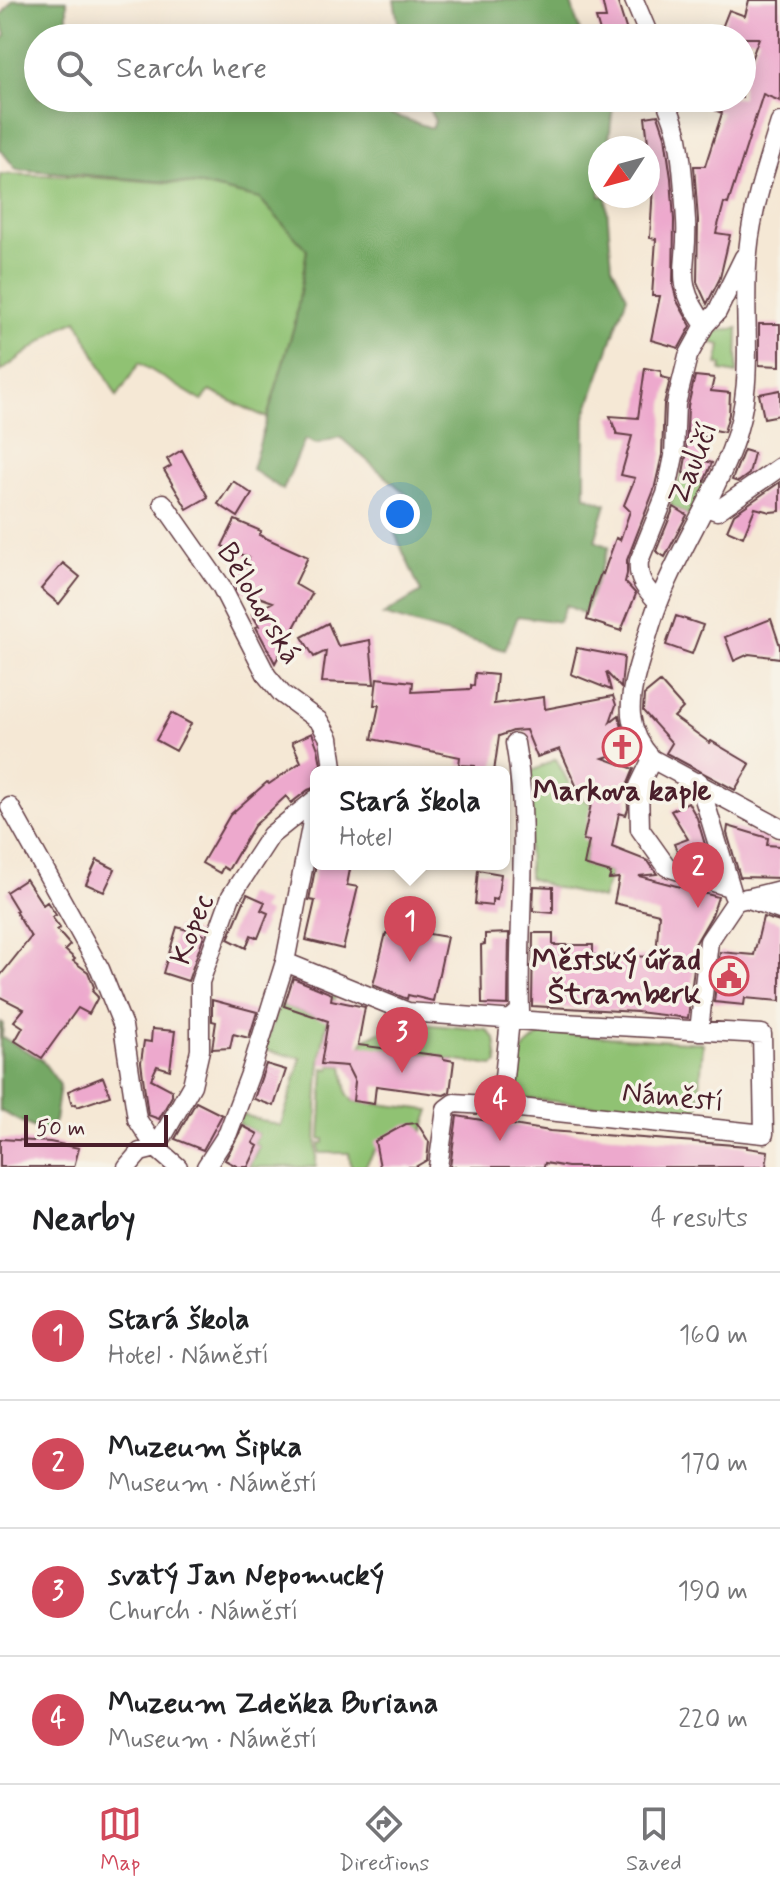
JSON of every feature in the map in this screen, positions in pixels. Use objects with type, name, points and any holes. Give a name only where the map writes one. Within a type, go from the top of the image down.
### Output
[{"type":"street","points":[[634,0],[644,24]]},
{"type":"street","points":[[670,112],[677,133],[686,224],[683,259],[685,291],[705,325]]},
{"type":"street","name":"Zauličí","points":[[652,759],[643,749],[632,718],[637,670],[658,602],[731,451],[747,387],[748,251],[765,172],[780,122]]},
{"type":"street","points":[[658,602],[644,588],[637,572],[666,494],[674,456],[676,404],[688,356],[705,325],[717,312],[748,251]]},
{"type":"street","points":[[706,507],[717,511],[780,467]]},
{"type":"street","name":"Bělohorská","points":[[163,503],[221,586],[267,676],[282,694],[319,721],[329,738],[332,766]]},
{"type":"street","points":[[438,1167],[446,1109],[449,1106],[454,1103],[501,1106],[510,1020],[520,1011],[522,853],[520,774],[515,743]]},
{"type":"street","points":[[780,828],[652,759],[639,786],[640,829],[667,867],[780,910]]},
{"type":"street","points":[[699,782],[737,895],[709,941],[699,1031]]},
{"type":"street","name":"Kopec","points":[[127,1167],[140,1152],[156,1148],[192,1085],[200,1050],[200,982],[231,896],[271,835],[310,805]]},
{"type":"street","points":[[10,807],[100,969],[123,1026],[137,1119],[156,1148],[178,1167]]},
{"type":"street","name":"Kopec","points":[[206,1167],[228,1133],[285,962],[310,831]]},
{"type":"street","points":[[737,895],[780,890]]},
{"type":"street","name":"Náměstí","points":[[285,962],[408,1012],[762,1034],[764,1134],[501,1106]]},
{"type":"green space","points":[[13,0],[67,0],[67,24],[24,24],[24,112],[384,112],[432,128],[435,121],[430,112],[612,112],[609,136],[588,136],[588,208],[607,208],[612,266],[627,296],[585,417],[585,496],[606,504],[595,541],[609,547],[584,614],[566,605],[559,622],[518,616],[505,650],[383,615],[421,592],[389,520],[407,495],[340,437],[316,444],[305,439],[283,490],[252,469],[295,323],[307,250],[260,199],[201,185],[16,169],[0,149],[3,84],[0,43],[6,35],[0,17]]},
{"type":"green space","points":[[394,0],[570,0],[578,24],[398,24]]},
{"type":"green space","points":[[0,174],[201,185],[261,199],[307,250],[295,323],[267,418],[210,391],[202,401],[139,363],[117,397],[77,320],[62,327],[0,372]]},
{"type":"green space","points":[[738,328],[737,374],[721,371],[722,365],[717,364],[721,345],[701,340],[712,332]]},
{"type":"green space","points":[[682,473],[706,482],[689,516],[670,505]]},
{"type":"green space","points":[[556,759],[574,793],[593,805],[584,865],[611,873],[602,899],[529,878],[526,774]]},
{"type":"green space","points":[[325,988],[337,992],[321,1055],[316,1167],[249,1167],[259,1146],[254,1143],[258,1134],[239,1124],[241,1114],[281,1126],[301,1058],[264,1050],[279,1004],[316,1017]]},
{"type":"green space","points":[[0,1022],[3,1024],[2,1037],[41,1059],[60,1085],[55,1121],[46,1134],[0,1111]]},
{"type":"green space","points":[[399,1022],[487,1030],[495,1039],[498,1063],[493,1066],[415,1052],[416,1043],[406,1042],[405,1051],[360,1048],[364,1040]]},
{"type":"green space","points":[[543,1033],[703,1043],[698,1116],[520,1098],[512,1091],[515,1064],[528,1044]]},
{"type":"green space","points":[[331,1065],[343,1066],[347,1093],[353,1101],[430,1110],[423,1131],[394,1149],[375,1150],[365,1167],[351,1167],[349,1153],[319,1153],[319,1143],[324,1143],[324,1139],[320,1139],[324,1068],[330,1069]]},
{"type":"building","points":[[602,0],[617,0],[625,24],[598,24],[596,18],[606,18]]},
{"type":"building","points":[[749,0],[780,0],[780,101],[763,94],[716,233],[730,235],[720,278],[707,304],[697,282],[698,220],[694,166],[705,166],[722,113],[719,112],[756,112],[756,46],[759,38],[756,38],[756,24],[724,24],[729,10],[745,16]]},
{"type":"building","points":[[658,115],[665,136],[674,220],[673,286],[677,301],[691,326],[679,348],[651,340],[660,296],[652,296],[656,239],[650,238],[652,208],[660,208],[660,136],[647,136],[645,117]]},
{"type":"building","points":[[759,324],[780,324],[780,366],[759,365]]},
{"type":"building","points":[[645,368],[661,371],[661,377],[670,379],[664,404],[662,455],[654,490],[627,560],[625,582],[636,594],[621,631],[587,620],[601,573],[616,538],[620,540],[630,511],[624,505],[635,478],[621,475],[632,436],[617,434],[610,416],[638,418]]},
{"type":"building","points":[[695,376],[714,378],[711,391],[730,393],[724,432],[706,428],[702,460],[712,463],[704,482],[683,473],[688,406]]},
{"type":"building","points":[[780,390],[780,415],[764,418],[759,394]]},
{"type":"building","points":[[182,450],[208,497],[187,509],[164,470],[171,466],[167,459]]},
{"type":"building","points":[[744,450],[754,453],[749,474],[738,482],[732,480]]},
{"type":"building","points":[[233,481],[252,494],[238,517],[218,504]]},
{"type":"building","points":[[780,482],[780,511],[755,508],[743,537],[727,530],[734,514]]},
{"type":"building","points":[[674,507],[687,515],[665,557],[656,551]]},
{"type":"building","points":[[235,520],[261,531],[259,535],[308,557],[295,584],[312,594],[275,663],[252,614],[273,602],[236,589],[249,558],[222,546]]},
{"type":"building","points":[[63,563],[80,577],[59,604],[41,589]]},
{"type":"building","points":[[676,616],[703,625],[692,654],[666,645]]},
{"type":"building","points":[[771,619],[780,646],[780,658],[749,654],[734,661],[725,637]]},
{"type":"building","points":[[328,623],[338,646],[370,640],[374,684],[322,682],[326,651],[314,657],[302,637]]},
{"type":"building","points":[[577,648],[624,657],[621,688],[606,672],[611,690],[571,674]]},
{"type":"building","points":[[475,673],[497,675],[494,704],[544,697],[545,709],[613,696],[616,705],[610,722],[619,715],[627,750],[603,758],[634,769],[627,786],[628,809],[626,815],[619,813],[612,847],[648,861],[657,874],[639,876],[718,897],[712,915],[691,951],[696,951],[688,1018],[532,1006],[533,933],[553,933],[553,945],[593,945],[593,955],[656,957],[659,914],[614,903],[619,878],[609,879],[611,873],[584,865],[589,841],[583,840],[596,782],[578,790],[560,749],[537,757],[526,730],[513,731],[499,736],[495,766],[475,766],[459,765],[460,757],[372,739],[379,705],[374,705],[377,678],[413,682],[412,692],[471,689],[471,685],[474,686]]},
{"type":"building","points":[[660,682],[683,708],[674,717],[710,743],[750,764],[735,790],[666,753],[672,743],[643,711],[644,695]]},
{"type":"building","points":[[171,713],[191,724],[176,751],[156,740]]},
{"type":"building","points":[[312,733],[321,764],[310,766],[310,789],[291,803],[286,796],[254,826],[228,870],[223,867],[220,873],[202,863],[230,815],[267,782],[269,784],[301,762],[292,742]]},
{"type":"building","points":[[688,802],[697,818],[712,868],[681,859],[674,844],[688,839],[671,811]]},
{"type":"building","points":[[728,826],[768,838],[767,845],[780,846],[780,878],[740,877],[727,833]]},
{"type":"building","points":[[97,860],[115,869],[104,892],[86,884]]},
{"type":"building","points":[[315,870],[350,870],[347,885],[358,887],[343,949],[306,940],[315,901],[309,900]]},
{"type":"building","points":[[478,870],[501,874],[497,900],[492,899],[492,906],[475,904]]},
{"type":"building","points":[[26,879],[43,905],[47,902],[56,915],[52,917],[60,928],[57,930],[70,945],[65,950],[75,959],[73,961],[88,972],[94,987],[92,991],[98,997],[89,1014],[78,1008],[42,1058],[15,1041],[23,1027],[14,1021],[24,1009],[0,997],[0,976],[31,937],[6,892]]},
{"type":"building","points":[[534,886],[553,887],[553,913],[533,911]]},
{"type":"building","points":[[247,894],[265,902],[261,910],[268,913],[258,938],[251,935],[246,948],[228,939]]},
{"type":"building","points":[[409,911],[433,916],[429,934],[447,937],[433,1001],[408,995],[407,999],[373,985],[386,933],[403,937]]},
{"type":"building","points":[[763,917],[780,922],[780,1001],[745,998],[744,1005],[714,1002],[720,952],[754,955]]},
{"type":"building","points":[[177,927],[204,935],[188,981],[163,973]]},
{"type":"building","points":[[509,933],[508,1005],[482,1004],[481,945],[485,944],[485,934]]},
{"type":"building","points":[[293,978],[332,994],[331,1000],[365,1007],[358,1045],[442,1056],[454,1061],[450,1092],[444,1095],[376,1086],[374,1104],[353,1101],[355,1082],[347,1066],[321,1064],[328,1021],[284,1006]]},
{"type":"building","points":[[212,1000],[257,1012],[249,1038],[233,1034],[230,1048],[212,1049],[216,1022],[212,1021]]},
{"type":"building","points":[[152,1029],[175,1031],[170,1070],[157,1066],[151,1079],[172,1090],[172,1096],[159,1119],[148,1115],[141,1062],[144,1041],[151,1042]]},
{"type":"building","points":[[266,1064],[286,1070],[274,1106],[254,1099]]},
{"type":"building","points":[[103,1077],[110,1096],[77,1107],[76,1104],[72,1105],[68,1091]]},
{"type":"building","points":[[196,1102],[222,1115],[203,1150],[175,1139]]},
{"type":"building","points":[[457,1116],[550,1131],[747,1146],[768,1151],[766,1167],[568,1167],[545,1163],[544,1167],[450,1167]]},
{"type":"building","points":[[417,1123],[429,1142],[427,1160],[415,1167],[380,1167],[375,1141],[406,1124]]},
{"type":"building","points":[[243,1126],[258,1134],[253,1143],[258,1146],[248,1167],[238,1167],[225,1160]]},
{"type":"building","points":[[0,1139],[50,1142],[79,1148],[74,1167],[0,1167]]},
{"type":"place","name":"Markova kaple","points":[[622,747]]},
{"type":"place","name":"Muzeum Šipka","points":[[698,908]]},
{"type":"place","name":"Stará škola","points":[[410,962]]},
{"type":"place","name":"Městský úřad Štramberk","points":[[729,976]]},
{"type":"place","name":"svatý Jan Nepomucký","points":[[402,1073]]},
{"type":"place","name":"Muzeum Zdeňka Buriana","points":[[500,1141]]}]
